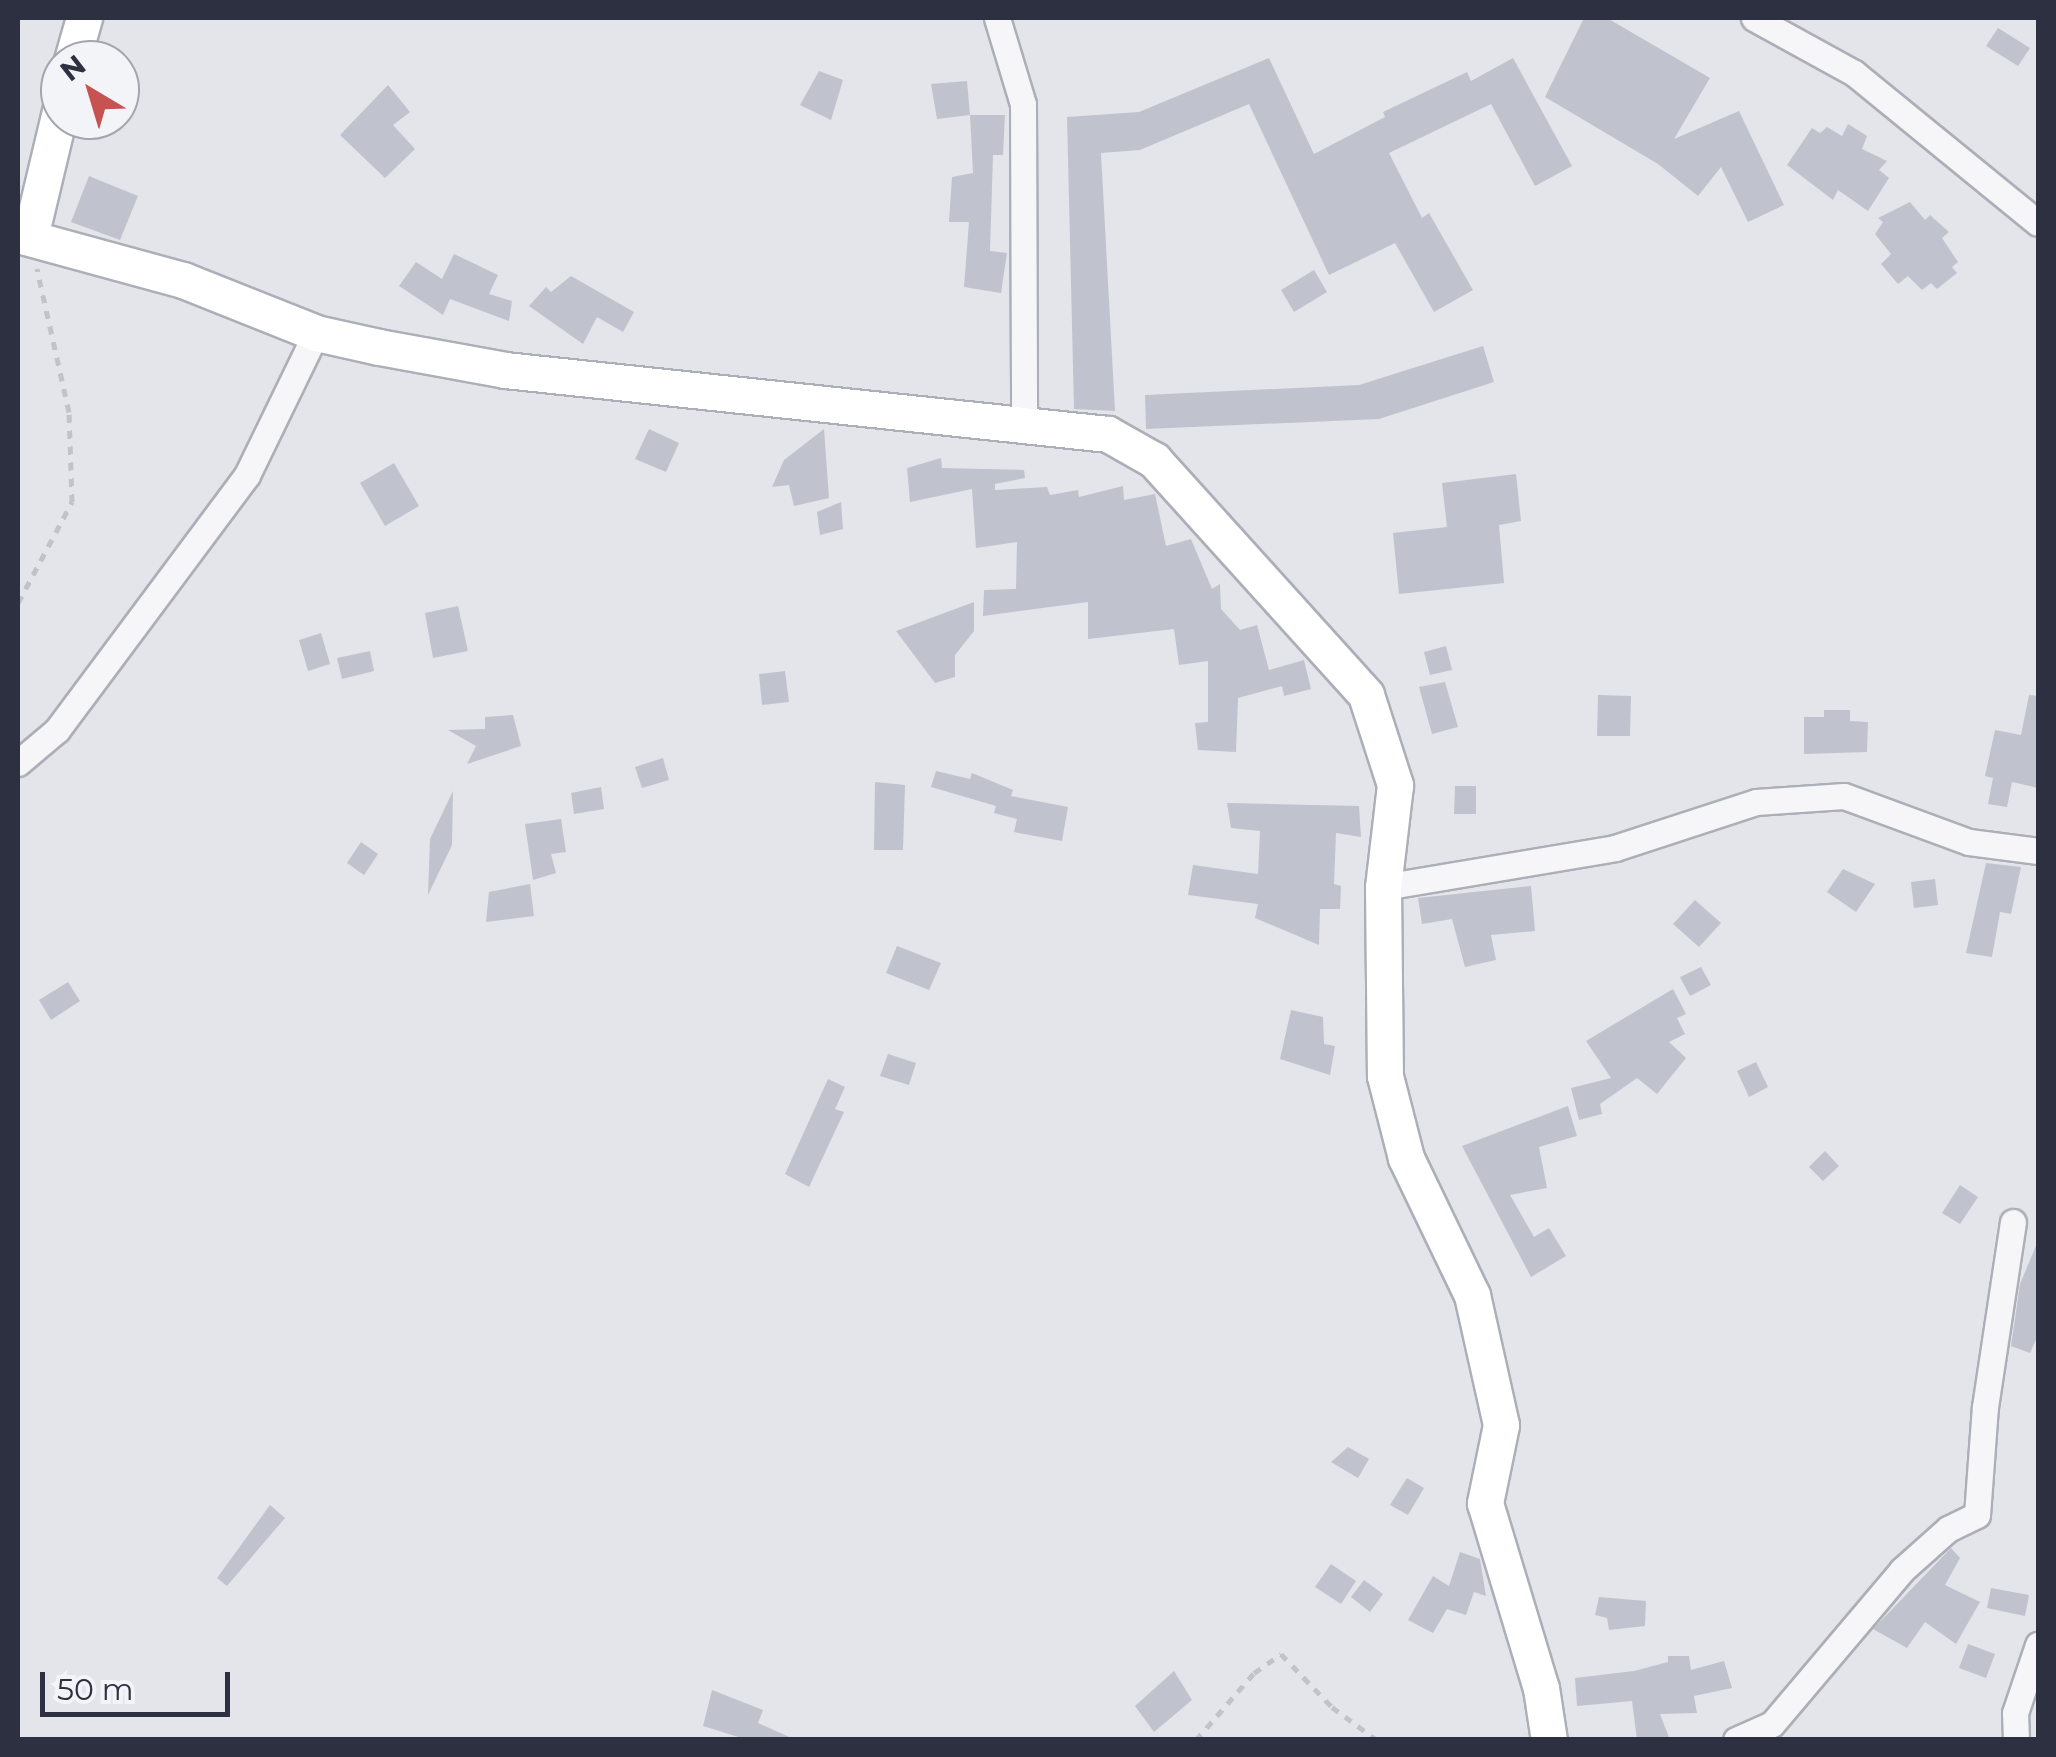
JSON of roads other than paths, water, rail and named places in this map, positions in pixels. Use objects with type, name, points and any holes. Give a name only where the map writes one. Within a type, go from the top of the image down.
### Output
[{"type":"main road","points":[[52,140],[24,236],[183,280],[316,332],[505,370],[1108,434],[1154,460],[1366,696],[1395,784],[1383,887],[1385,1076],[1406,1158],[1472,1295],[1500,1424],[1485,1503],[1541,1688],[1549,1740]]},
{"type":"street","points":[[997,18],[1022,104],[1024,427]]},
{"type":"street","points":[[1754,18],[1854,73],[2038,224]]},
{"type":"street","points":[[18,763],[57,730],[247,475],[316,332]]},
{"type":"street","points":[[1383,887],[1616,848],[1756,802],[1844,796],[1969,842],[2038,851]]},
{"type":"street","points":[[1736,1740],[1772,1724],[1902,1570],[1948,1529],[1978,1515],[1985,1407],[2012,1222]]},
{"type":"street","points":[[2016,1740],[2015,1714],[2038,1645]]}]
